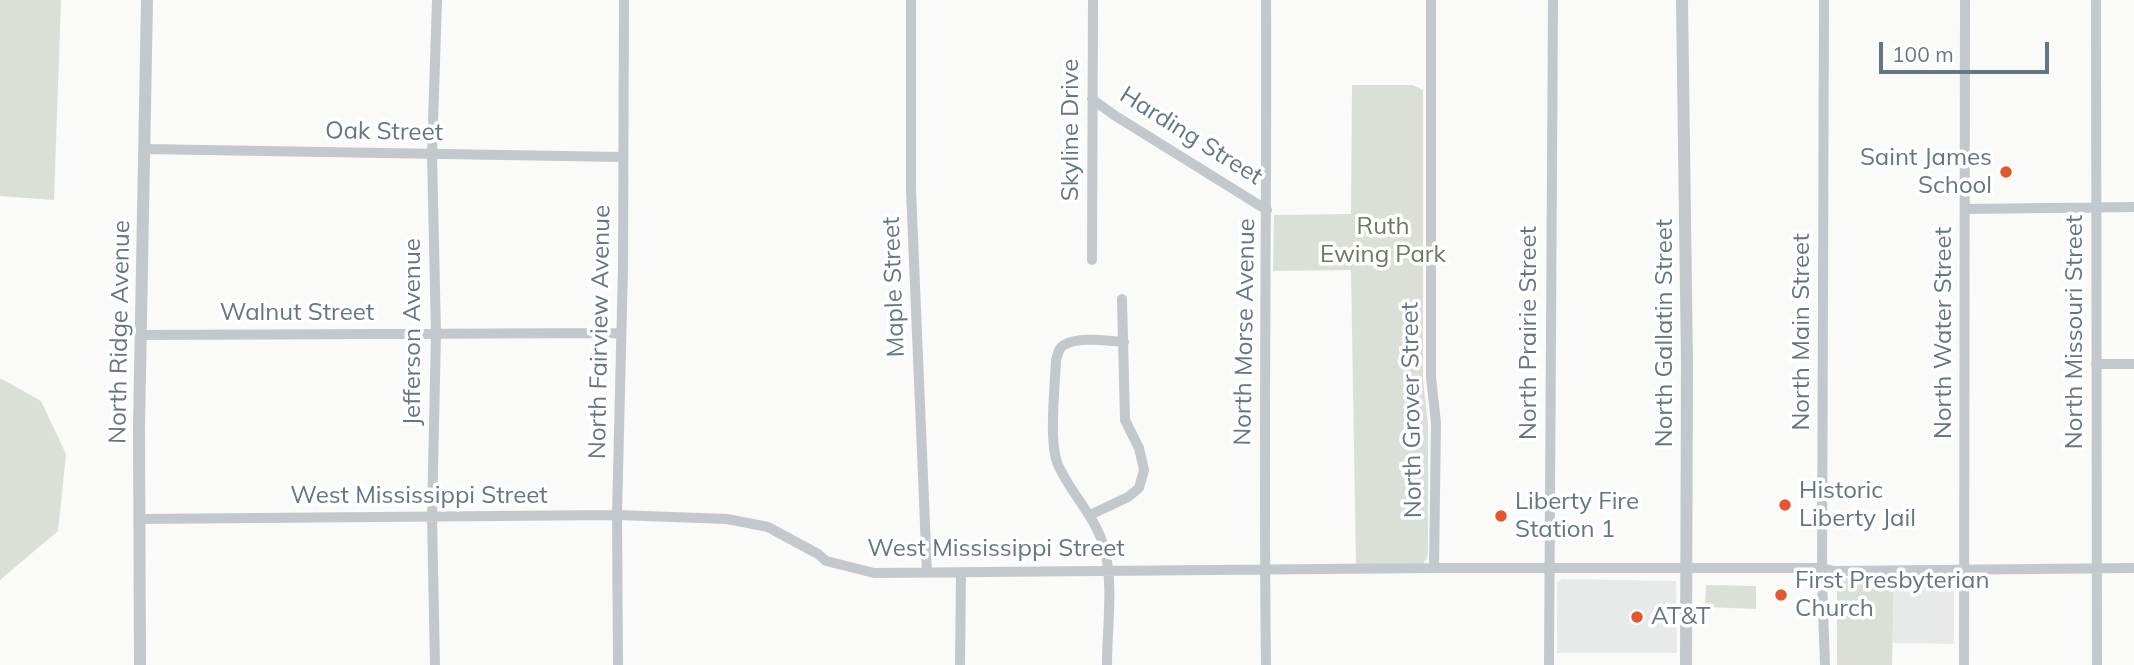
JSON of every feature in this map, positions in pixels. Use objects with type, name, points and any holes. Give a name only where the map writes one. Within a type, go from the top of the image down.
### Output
[{"type":"street","name":"North Ridge Avenue","points":[[140,665],[139,519],[147,0]]},
{"type":"street","name":"Jefferson Avenue","points":[[435,665],[432,517],[436,334],[432,154],[437,0]]},
{"type":"street","name":"North Fairview Avenue","points":[[618,665],[617,515],[624,0]]},
{"type":"street","name":"Maple Street","points":[[912,0],[911,190],[927,572]]},
{"type":"street","name":"Skyline Drive","points":[[1092,260],[1093,0]]},
{"type":"street","name":"North Morse Avenue","points":[[1266,0],[1266,665]]},
{"type":"street","name":"North Grover Street","points":[[1430,0],[1431,377],[1436,423],[1434,568]]},
{"type":"street","name":"North Prairie Street","points":[[1549,665],[1553,0]]},
{"type":"street","name":"North Gallatin Street","points":[[1682,0],[1687,363],[1686,665]]},
{"type":"street","name":"North Main Street","points":[[1824,0],[1822,568],[1825,665]]},
{"type":"street","name":"North Water Street","points":[[1965,0],[1965,665]]},
{"type":"street","name":"North Missouri Street","points":[[2096,0],[2097,665]]},
{"type":"street","name":"Harding Street","points":[[1092,99],[1267,210]]},
{"type":"street","name":"Oak Street","points":[[145,149],[623,157]]},
{"type":"street","points":[[1965,209],[2134,207]]},
{"type":"street","points":[[1090,515],[1128,497],[1139,488],[1144,470],[1139,448],[1125,420],[1122,299]]},
{"type":"street","name":"Walnut Street","points":[[141,335],[621,333]]},
{"type":"street","points":[[1107,665],[1105,551],[1090,515],[1058,467],[1054,451],[1056,360],[1059,349],[1065,344],[1082,341],[1124,342]]},
{"type":"street","points":[[2096,364],[2134,364]]},
{"type":"street","name":"West Mississippi Street","points":[[139,519],[617,515],[741,520],[768,527],[826,561],[874,573],[1434,568],[1822,568],[1834,571],[2134,568]]},
{"type":"street","points":[[960,665],[961,572]]},
{"type":"shaded area","points":[[1894,577],[1953,578],[1954,581],[1954,644],[1893,643]]},
{"type":"shaded area","points":[[1562,579],[1676,581],[1677,653],[1557,653],[1557,582]]},
{"type":"green space","points":[[0,0],[61,0],[54,200],[0,196]]},
{"type":"green space","name":"Ruth Ewing Park","points":[[1352,85],[1413,85],[1423,90],[1423,380],[1428,424],[1428,552],[1423,564],[1356,564],[1351,270],[1273,271],[1274,215],[1351,214]]},
{"type":"green space","points":[[0,378],[41,401],[66,454],[58,531],[0,580]]},
{"type":"green space","points":[[1894,577],[1892,665],[1837,665],[1837,578]]},
{"type":"green space","points":[[1706,585],[1756,586],[1756,609],[1705,607]]},
{"type":"place","name":"Saint James School","points":[[2006,172]]},
{"type":"place","name":"Historic Liberty Jail","points":[[1785,505]]},
{"type":"place","name":"Liberty Fire Station 1","points":[[1501,516]]},
{"type":"place","name":"First Presbyterian Church","points":[[1781,595]]},
{"type":"place","name":"AT&T","points":[[1637,617]]}]
